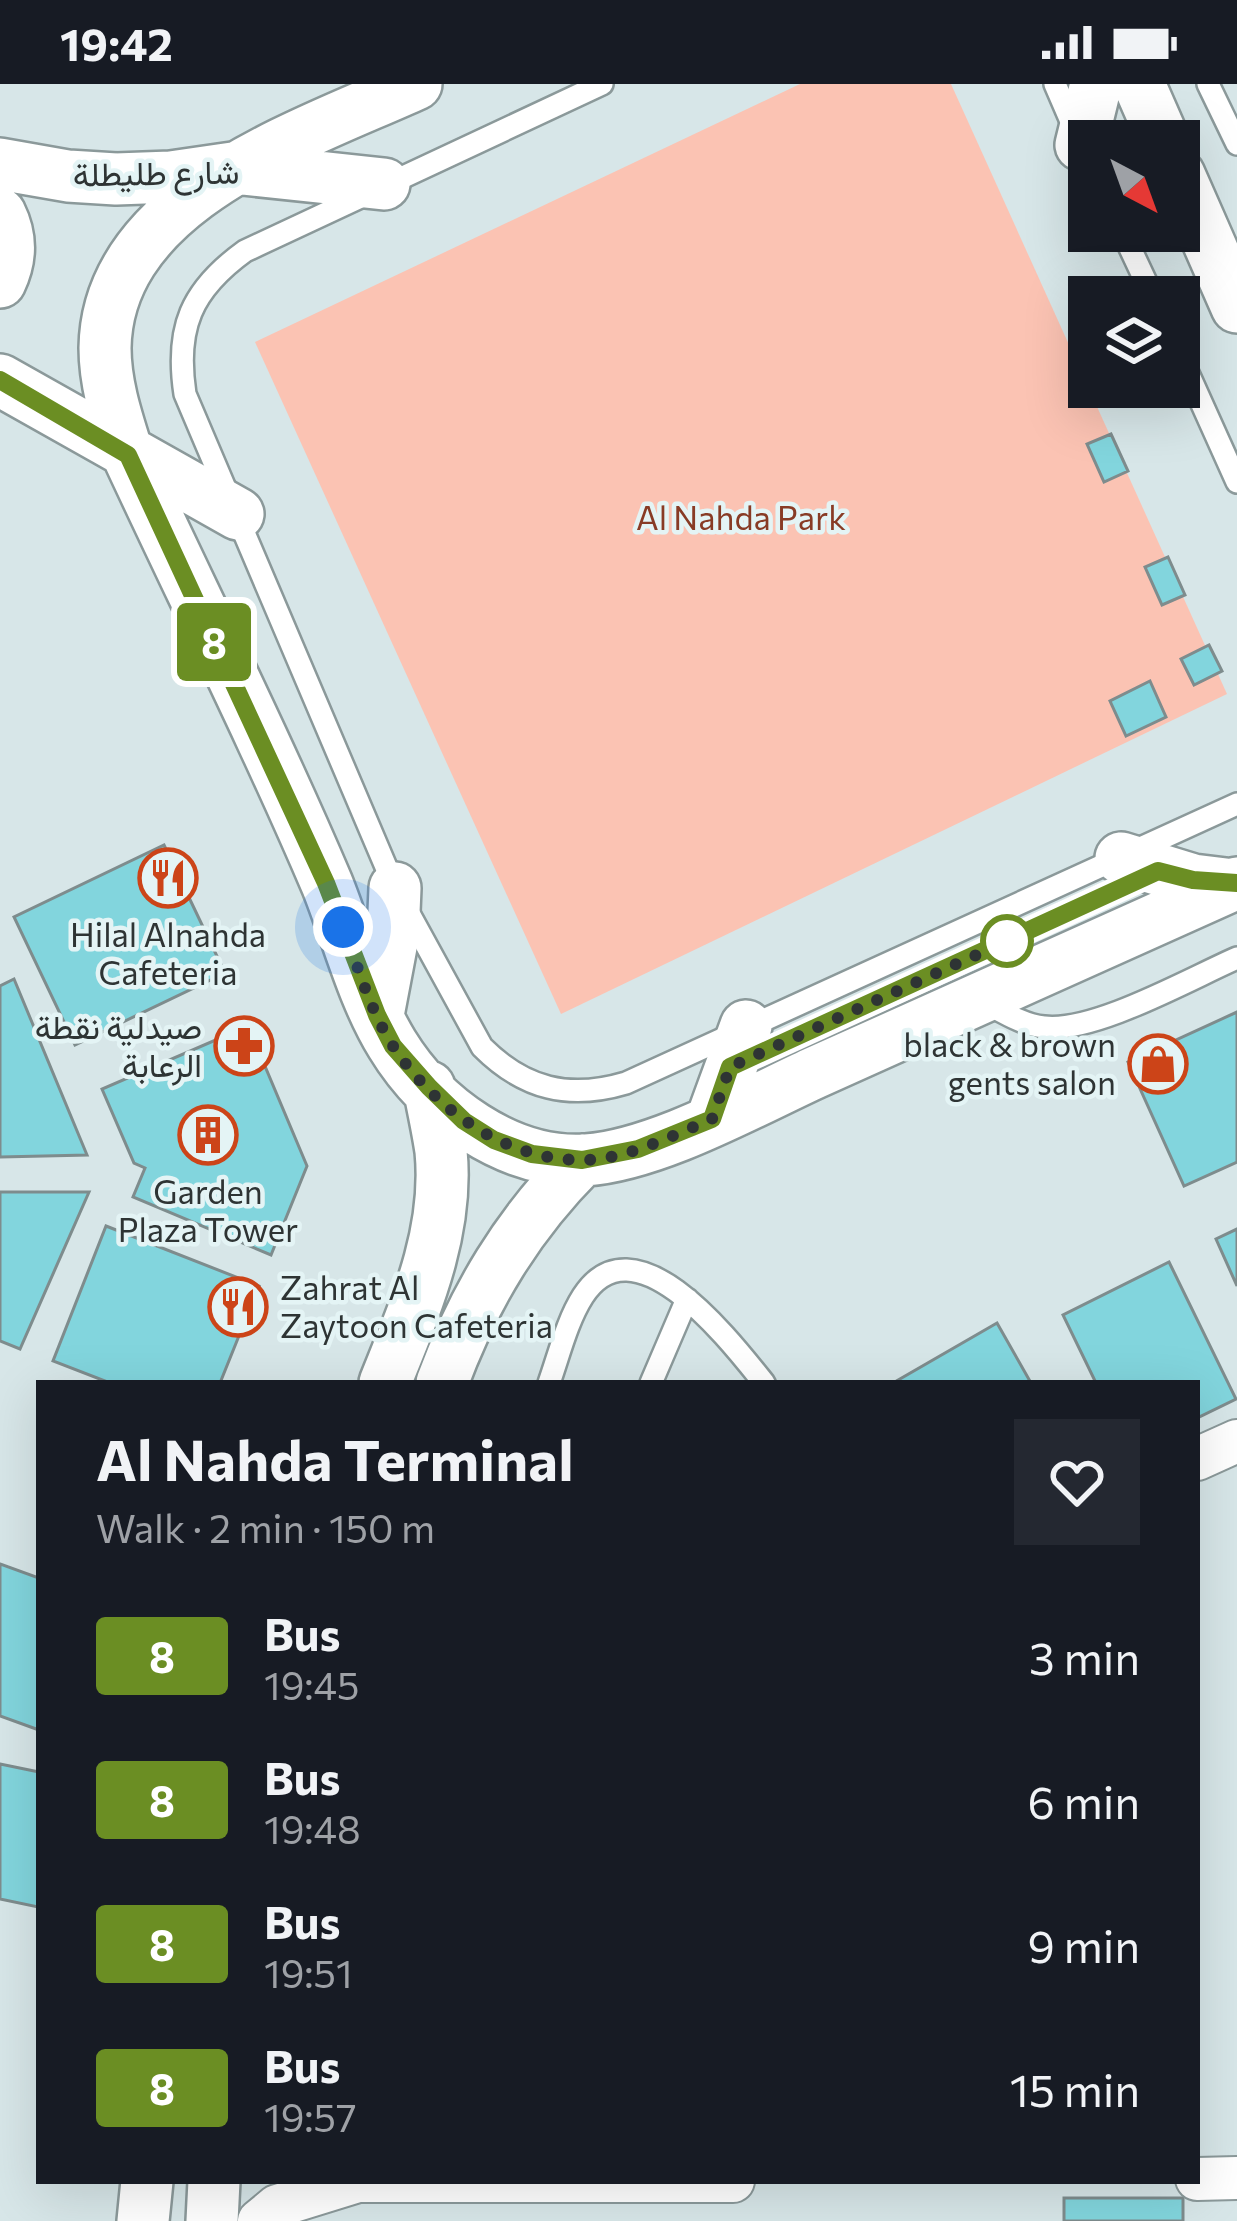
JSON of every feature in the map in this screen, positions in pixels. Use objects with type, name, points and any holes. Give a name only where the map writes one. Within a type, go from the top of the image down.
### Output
[{"type":"street","points":[[416,84],[233,168],[145,242],[116,291],[105,345],[111,401],[128,455],[326,883],[377,1015],[393,1046],[429,1087],[464,1121],[494,1140],[532,1154],[582,1160],[638,1149],[1235,884]]},
{"type":"street","points":[[1090,120],[1096,84]]},
{"type":"street","points":[[1139,84],[1155,120]]},
{"type":"street","name":"شارع طليطلة","points":[[0,164],[116,179],[233,168],[385,184]]},
{"type":"street","points":[[0,214],[9,239],[9,260],[0,282]]},
{"type":"street","points":[[1200,223],[1237,307]]},
{"type":"street","points":[[0,380],[238,514]]},
{"type":"street","points":[[1139,864],[1235,884]]},
{"type":"street","points":[[377,1015],[393,936],[395,888]]},
{"type":"street","points":[[712,1119],[738,1046]]},
{"type":"street","points":[[386,1380],[433,1254],[438,1220],[441,1152],[429,1087]]},
{"type":"street","points":[[443,1380],[491,1274],[532,1214],[582,1160]]},
{"type":"street","points":[[1200,1458],[1237,1441]]},
{"type":"street","points":[[1200,2179],[1237,2179]]},
{"type":"street","points":[[143,2221],[147,2184]]},
{"type":"street","points":[[212,2221],[214,2184]]},
{"type":"street","points":[[259,2221],[290,2200],[347,2184]]},
{"type":"lane","points":[[602,84],[245,251],[218,271],[197,296],[184,328],[180,360],[185,394],[395,888],[482,1047],[523,1079],[574,1092],[601,1090],[738,1046],[1139,864],[1237,804]]},
{"type":"lane","points":[[1055,84],[1071,120]]},
{"type":"lane","points":[[1208,84],[1237,144]]},
{"type":"lane","points":[[1200,400],[1237,482]]},
{"type":"lane","points":[[738,1046],[1139,864]]},
{"type":"lane","points":[[978,999],[1031,1025],[1066,1028],[1099,1019],[1237,958]]},
{"type":"lane","points":[[549,1380],[584,1293],[615,1272],[634,1270],[653,1274],[687,1300],[754,1378]]},
{"type":"lane","points":[[652,1380],[687,1300]]},
{"type":"green space","name":"Al Nahda Park","points":[[800,84],[951,84],[1068,343],[1068,408],[1098,408],[1227,694],[561,1014],[255,342]]},
{"type":"building","points":[[1111,434],[1128,471],[1104,482],[1087,444]]},
{"type":"building","points":[[1168,557],[1185,595],[1162,605],[1145,567]]},
{"type":"building","points":[[1209,645],[1222,671],[1194,685],[1181,659]]},
{"type":"building","points":[[1150,681],[1166,717],[1126,736],[1110,701]]},
{"type":"building","points":[[164,845],[225,973],[75,1045],[14,917]]},
{"type":"building","points":[[14,979],[87,1155],[0,1157],[0,986]]},
{"type":"building","points":[[1237,1012],[1237,1162],[1184,1186],[1128,1062]]},
{"type":"building","name":"Garden Plaza Tower","points":[[248,1026],[307,1166],[271,1255],[133,1197],[145,1168],[134,1163],[102,1089]]},
{"type":"building","points":[[0,1192],[89,1192],[20,1349],[0,1341]]},
{"type":"building","points":[[106,1226],[259,1286],[221,1380],[102,1380],[53,1361]]},
{"type":"building","points":[[1237,1229],[1237,1286],[1216,1239]]},
{"type":"building","points":[[1169,1262],[1236,1399],[1200,1417],[1200,1380],[1095,1380],[1063,1315]]},
{"type":"building","points":[[997,1323],[1029,1380],[898,1380]]},
{"type":"building","points":[[0,1564],[36,1577],[36,1729],[0,1716]]},
{"type":"building","points":[[0,1764],[36,1771],[36,1907],[0,1899]]},
{"type":"building","points":[[1064,2198],[1183,2198],[1183,2221],[1064,2221]]},
{"type":"bus line","name":"8","points":[[0,380],[128,455],[326,883],[393,1046],[464,1121],[494,1140],[532,1154],[582,1160],[638,1149],[712,1119],[730,1067],[1158,871],[1193,880],[1237,883]]},
{"type":"place","name":"Hilal Alnahda Cafeteria","points":[[168,878]]},
{"type":"place","name":"صيدلية نقطة الرعابة","points":[[244,1046]]},
{"type":"place","name":"black & brown gents salon","points":[[1158,1064]]},
{"type":"place","name":"Garden Plaza Tower","points":[[208,1135]]},
{"type":"place","name":"Zahrat Al Zaytoon Cafeteria","points":[[238,1307]]},
{"type":"route","points":[[343,927],[393,1046],[429,1087],[464,1121],[494,1140],[532,1154],[582,1160],[638,1149],[712,1119],[730,1067],[1007,941]]}]
